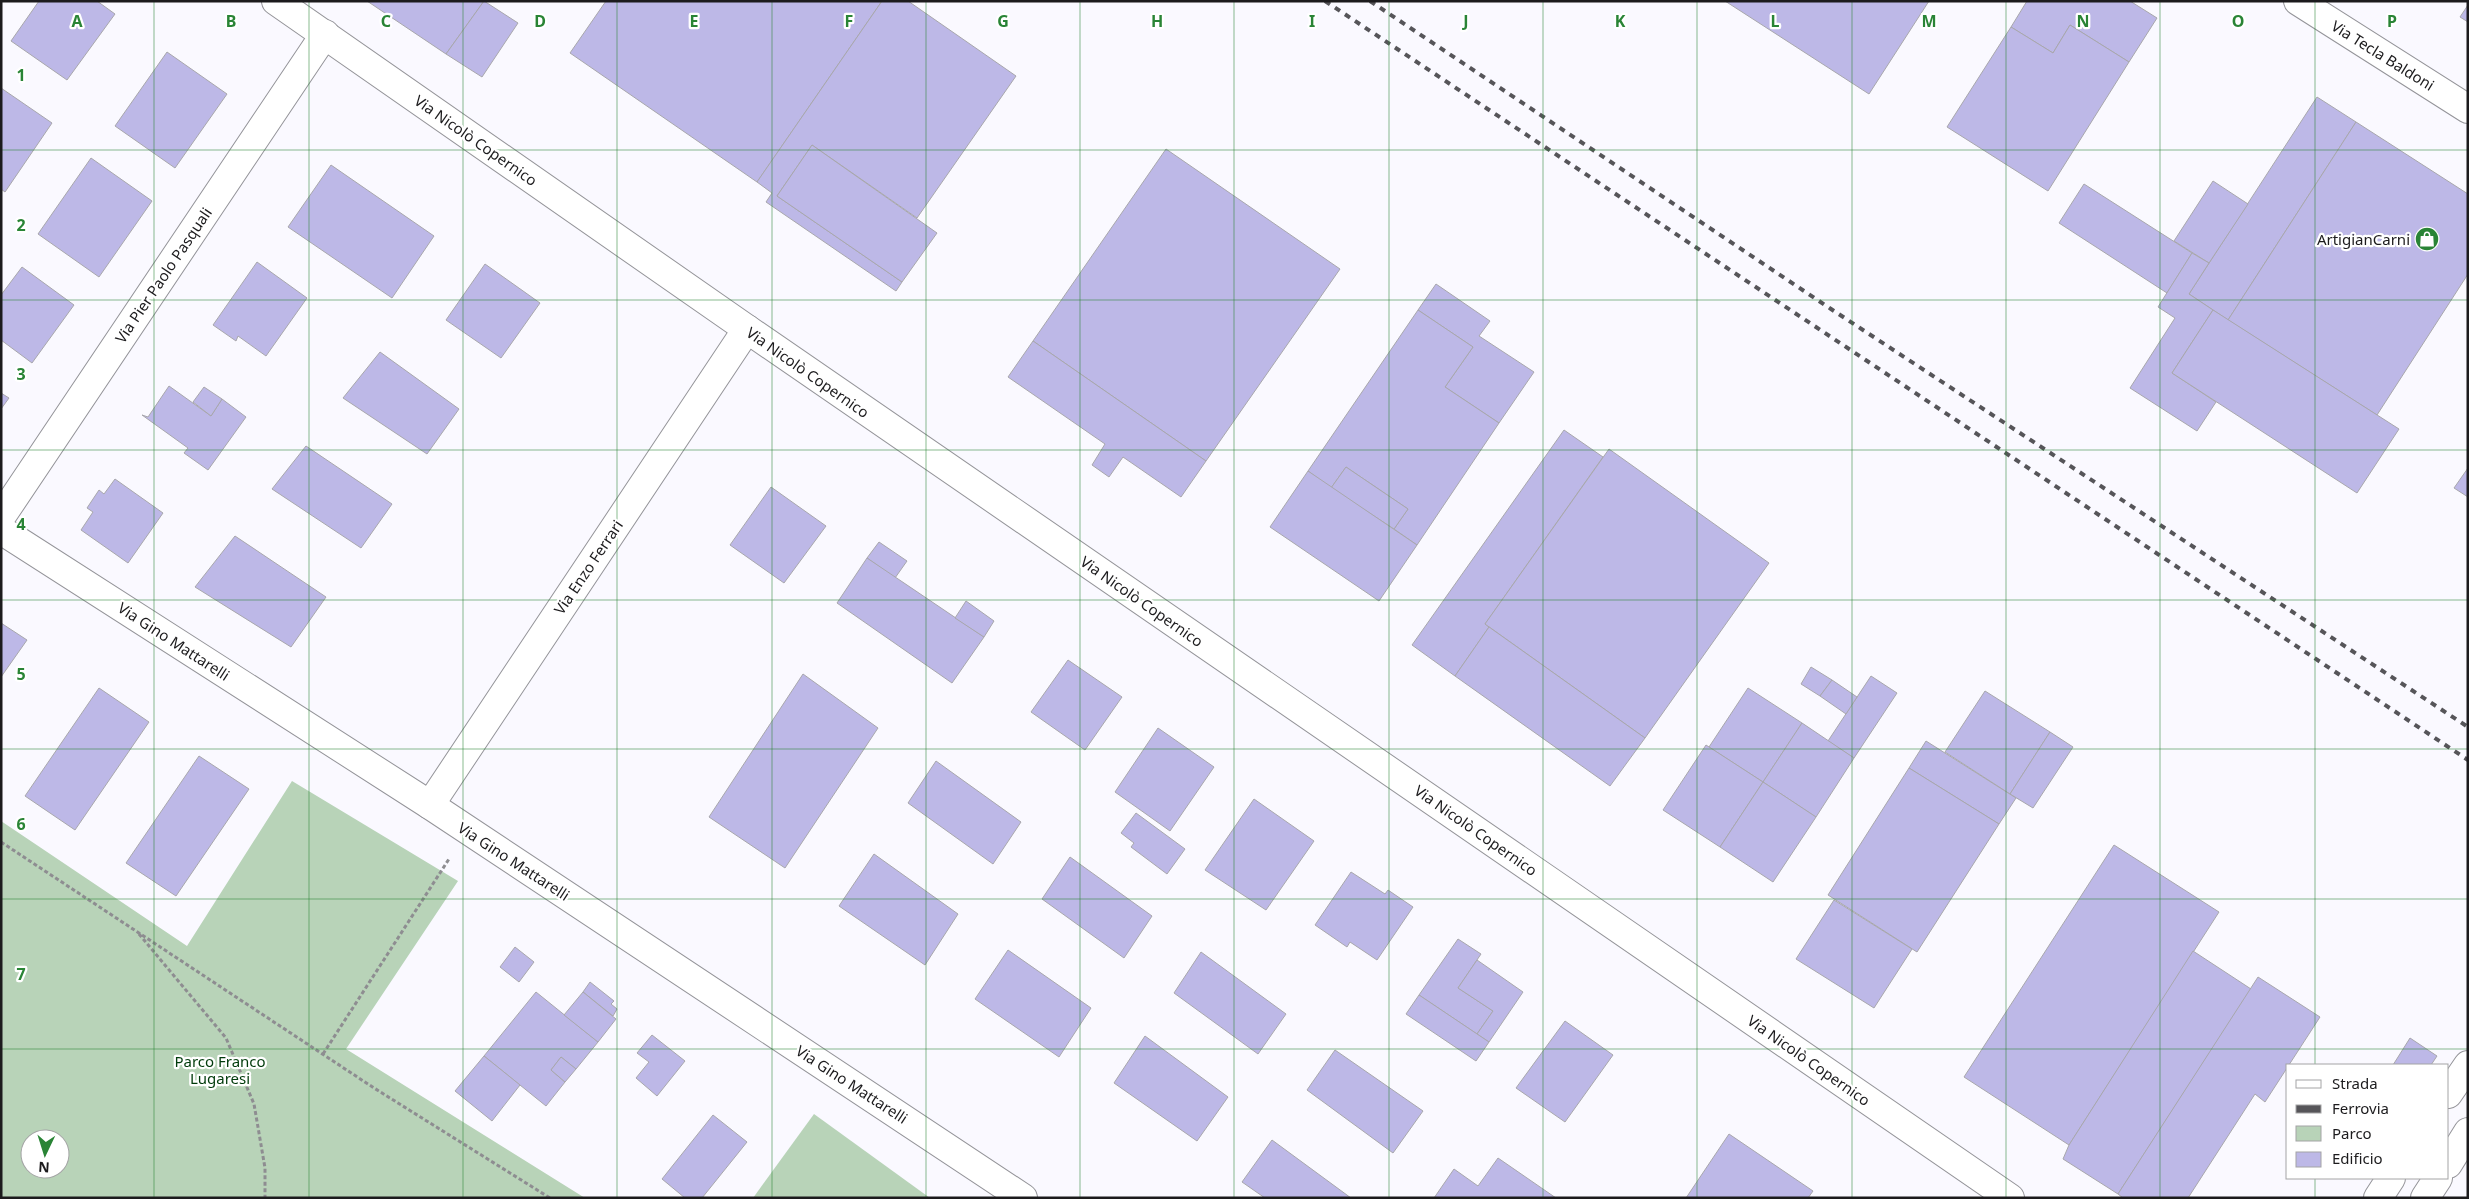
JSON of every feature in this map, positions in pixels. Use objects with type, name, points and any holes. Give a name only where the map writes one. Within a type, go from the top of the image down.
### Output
[{"type":"street","name":"Via Nicolò Copernico","points":[[276,1],[747,329],[2010,1198]]},
{"type":"street","name":"Via Tecla Baldoni","points":[[2298,1],[2468,110]]},
{"type":"street","name":"Via Pier Paolo Pasquali","points":[[1,516],[325,34]]},
{"type":"street","name":"Via Enzo Ferrari","points":[[430,805],[747,329]]},
{"type":"street","name":"Via Gino Mattarelli","points":[[1,530],[430,805],[1024,1198]]},
{"type":"street","points":[[2449,1093],[2468,1065]]},
{"type":"street","points":[[2449,1162],[2468,1132]]},
{"type":"street","points":[[2378,1198],[2390,1179]]},
{"type":"street","points":[[2425,1198],[2437,1179]]},
{"type":"path","points":[[323,1054],[468,830]]},
{"type":"path","points":[[1,842],[323,1054],[550,1198]]},
{"type":"path","points":[[136,931],[226,1038],[254,1104],[265,1168],[265,1198]]},
{"type":"green space","name":"Parco Franco Lugaresi","points":[[292,781],[458,881],[346,1049],[585,1198],[1,1198],[1,821],[187,946]]},
{"type":"green space","points":[[814,1114],[930,1198],[753,1198]]},
{"type":"building","points":[[39,1],[97,1],[115,14],[67,80],[11,41]]},
{"type":"building","points":[[367,1],[484,1],[446,54]]},
{"type":"building","points":[[484,1],[518,23],[482,77],[446,54]]},
{"type":"building","points":[[606,1],[882,1],[757,182],[570,53]]},
{"type":"building","points":[[882,1],[908,1],[1016,76],[917,218],[812,145],[777,196],[902,282],[896,291],[766,202],[772,193],[757,182]]},
{"type":"building","points":[[1725,1],[1929,1],[1869,94]]},
{"type":"building","points":[[2027,1],[2130,1],[2157,18],[2129,62],[2070,25],[2053,53],[2011,27]]},
{"type":"building","points":[[2468,5],[2468,22],[2460,17]]},
{"type":"building","points":[[2070,25],[2129,62],[2048,191],[1947,127],[2011,27],[2053,53]]},
{"type":"building","points":[[167,52],[227,94],[175,168],[115,126]]},
{"type":"building","points":[[1,88],[52,123],[5,192],[1,189]]},
{"type":"building","points":[[2317,97],[2356,122],[2228,320],[2189,294]]},
{"type":"building","points":[[2356,122],[2468,194],[2468,274],[2377,415],[2228,320]]},
{"type":"building","points":[[812,145],[937,233],[902,282],[777,196]]},
{"type":"building","points":[[1166,149],[1340,269],[1206,461],[1033,341]]},
{"type":"building","points":[[91,158],[152,201],[99,277],[38,234]]},
{"type":"building","points":[[331,165],[434,236],[392,298],[288,227]]},
{"type":"building","points":[[2213,181],[2248,204],[2209,263],[2174,241]]},
{"type":"building","points":[[2084,184],[2192,253],[2167,293],[2059,223]]},
{"type":"building","points":[[2192,253],[2209,263],[2189,294],[2213,310],[2172,373],[2216,402],[2197,431],[2130,388],[2175,318],[2158,307]]},
{"type":"building","points":[[257,262],[307,298],[266,356],[238,336],[236,341],[213,325]]},
{"type":"building","points":[[485,264],[540,303],[501,358],[446,320]]},
{"type":"building","points":[[22,267],[74,305],[32,363],[1,340],[1,295]]},
{"type":"building","points":[[1436,284],[1490,321],[1479,336],[1534,372],[1499,423],[1445,387],[1473,347],[1418,310]]},
{"type":"building","points":[[1418,310],[1473,347],[1445,387],[1499,423],[1417,545],[1394,529],[1408,509],[1346,467],[1331,488],[1308,471]]},
{"type":"building","points":[[2213,310],[2399,429],[2357,493],[2172,373]]},
{"type":"building","points":[[1033,341],[1206,461],[1181,497],[1123,457],[1109,477],[1092,465],[1105,444],[1008,377]]},
{"type":"building","points":[[380,352],[459,409],[427,454],[343,398]]},
{"type":"building","points":[[169,386],[211,416],[222,399],[246,417],[208,470],[184,453],[188,448],[142,415],[148,417]]},
{"type":"building","points":[[204,387],[222,399],[211,416],[193,402]]},
{"type":"building","points":[[1,393],[9,398],[1,409]]},
{"type":"building","points":[[1564,430],[1603,457],[1485,624],[1489,627],[1455,676],[1412,645]]},
{"type":"building","points":[[306,446],[392,504],[361,548],[272,489]]},
{"type":"building","points":[[1609,449],[1769,563],[1645,738],[1485,624]]},
{"type":"building","points":[[1346,467],[1408,509],[1394,529],[1331,488]]},
{"type":"building","points":[[2468,468],[2468,497],[2454,488]]},
{"type":"building","points":[[1308,471],[1417,545],[1379,601],[1270,527]]},
{"type":"building","points":[[115,479],[163,513],[128,563],[81,530],[93,512],[87,508],[99,490],[104,494]]},
{"type":"building","points":[[771,487],[826,526],[784,583],[730,545]]},
{"type":"building","points":[[235,536],[326,597],[291,647],[195,587]]},
{"type":"building","points":[[879,542],[907,561],[895,578],[867,558]]},
{"type":"building","points":[[867,558],[984,637],[952,683],[837,603]]},
{"type":"building","points":[[966,601],[994,621],[984,637],[955,618]]},
{"type":"building","points":[[1,623],[27,640],[1,677]]},
{"type":"building","points":[[1489,627],[1645,738],[1610,786],[1455,676]]},
{"type":"building","points":[[1068,660],[1122,697],[1085,750],[1031,712]]},
{"type":"building","points":[[1811,667],[1832,680],[1820,696],[1801,684]]},
{"type":"building","points":[[803,674],[878,728],[785,868],[709,817]]},
{"type":"building","points":[[1871,676],[1897,693],[1854,758],[1828,741]]},
{"type":"building","points":[[1832,680],[1857,697],[1846,714],[1820,696]]},
{"type":"building","points":[[99,688],[149,722],[75,830],[25,796]]},
{"type":"building","points":[[1748,688],[1802,723],[1763,782],[1709,747]]},
{"type":"building","points":[[1985,691],[2050,732],[2010,794],[1945,752]]},
{"type":"building","points":[[1802,723],[1854,758],[1816,817],[1763,782]]},
{"type":"building","points":[[1158,728],[1214,767],[1170,831],[1115,792]]},
{"type":"building","points":[[2050,732],[2073,747],[2033,808],[2010,794]]},
{"type":"building","points":[[1926,741],[2016,798],[1999,824],[1909,768]]},
{"type":"building","points":[[1706,745],[1763,782],[1720,847],[1663,810]]},
{"type":"building","points":[[199,756],[249,789],[176,896],[126,863]]},
{"type":"building","points":[[936,761],[1021,822],[993,864],[908,803]]},
{"type":"building","points":[[1909,768],[1999,824],[1917,952],[1828,895]]},
{"type":"building","points":[[1763,782],[1816,817],[1773,882],[1720,847]]},
{"type":"building","points":[[1254,799],[1314,841],[1266,910],[1205,870]]},
{"type":"building","points":[[1136,813],[1185,849],[1167,874],[1131,847],[1134,843],[1121,833]]},
{"type":"building","points":[[2114,845],[2219,912],[2069,1145],[1964,1077]]},
{"type":"building","points":[[874,854],[958,914],[925,965],[839,906]]},
{"type":"building","points":[[1070,857],[1152,916],[1124,958],[1042,899]]},
{"type":"building","points":[[1351,872],[1385,894],[1388,890],[1413,907],[1377,960],[1350,942],[1347,947],[1315,925]]},
{"type":"building","points":[[1834,900],[1912,949],[1874,1008],[1796,959]]},
{"type":"building","points":[[1458,939],[1481,954],[1458,988],[1493,1011],[1477,1034],[1419,995]]},
{"type":"building","points":[[515,947],[534,962],[519,982],[500,967]]},
{"type":"building","points":[[1008,950],[1091,1008],[1059,1057],[975,999]]},
{"type":"building","points":[[2193,951],[2251,989],[2118,1194],[2063,1159],[2069,1145]]},
{"type":"building","points":[[1201,952],[1286,1014],[1258,1054],[1174,993]]},
{"type":"building","points":[[1477,960],[1523,992],[1489,1042],[1477,1034],[1493,1011],[1458,988]]},
{"type":"building","points":[[2258,977],[2320,1017],[2290,1064],[2286,1064],[2286,1070],[2265,1102],[2255,1094],[2188,1198],[2123,1198],[2118,1194]]},
{"type":"building","points":[[590,982],[614,1001],[611,1004],[617,1009],[613,1016],[583,992]]},
{"type":"building","points":[[536,992],[598,1042],[576,1069],[561,1057],[551,1070],[565,1082],[546,1106],[484,1056]]},
{"type":"building","points":[[583,992],[616,1019],[598,1042],[564,1015]]},
{"type":"building","points":[[1419,995],[1489,1042],[1476,1061],[1406,1014]]},
{"type":"building","points":[[1565,1021],[1613,1055],[1565,1122],[1516,1088]]},
{"type":"building","points":[[652,1035],[685,1061],[657,1096],[636,1078],[649,1062],[637,1053]]},
{"type":"building","points":[[1145,1036],[1228,1097],[1197,1141],[1114,1083]]},
{"type":"building","points":[[2410,1038],[2437,1056],[2432,1064],[2394,1064]]},
{"type":"building","points":[[1335,1050],[1423,1111],[1393,1153],[1307,1090]]},
{"type":"building","points":[[484,1056],[520,1085],[492,1121],[455,1091]]},
{"type":"building","points":[[561,1057],[576,1069],[565,1082],[551,1070]]},
{"type":"building","points":[[713,1115],[747,1142],[702,1198],[685,1198],[662,1179]]},
{"type":"building","points":[[1729,1134],[1813,1191],[1808,1198],[1686,1198]]},
{"type":"building","points":[[1272,1140],[1351,1198],[1265,1198],[1242,1182]]},
{"type":"building","points":[[1498,1158],[1556,1198],[1434,1198],[1454,1169],[1478,1186]]},
{"type":"railway","points":[[1325,1],[2468,760]]},
{"type":"railway","points":[[1370,1],[1831,309],[2468,727]]},
{"type":"place","name":"ArtigianCarni","points":[[2427,239]]}]
